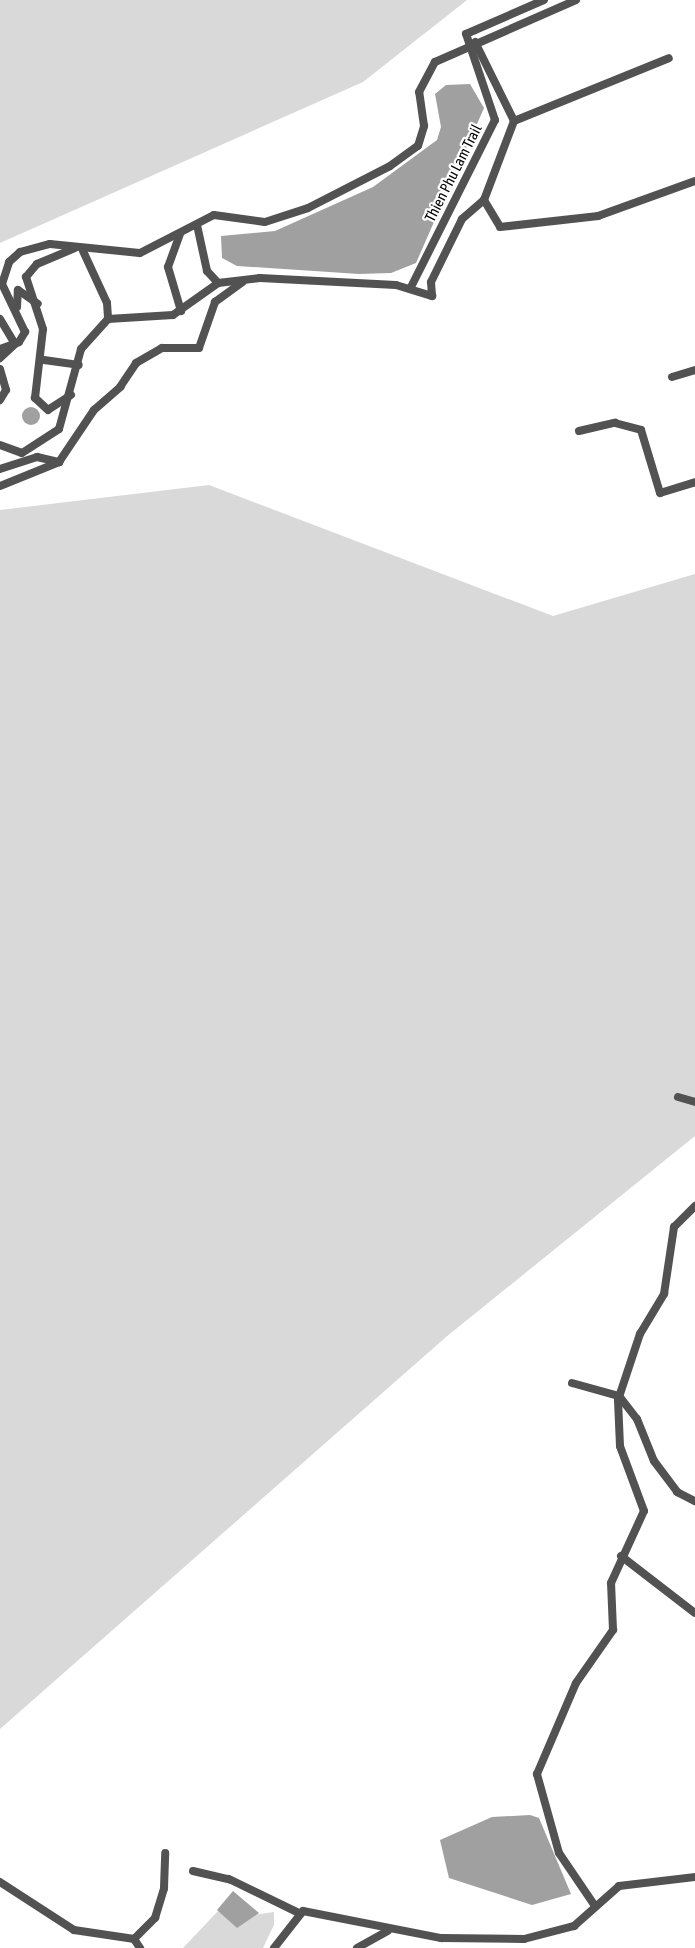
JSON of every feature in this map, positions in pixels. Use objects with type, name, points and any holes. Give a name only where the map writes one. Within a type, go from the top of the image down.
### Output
[{"type":"street","name":"Thien Phu Lam Trail","points":[[410,288],[495,120],[466,47],[466,34],[544,0]]},
{"type":"street","points":[[0,358],[25,332],[17,311],[2,284],[9,262],[38,245],[148,252],[197,225],[223,214],[248,222],[284,219],[405,156],[423,134],[419,92],[425,74],[475,42],[576,0]]},
{"type":"street","points":[[0,445],[22,453],[40,445],[63,423],[86,341],[108,319],[181,311],[218,283],[248,280],[297,278],[410,288],[432,296],[430,282],[462,219],[484,200],[514,121],[475,42]]},
{"type":"street","points":[[514,121],[669,58]]},
{"type":"street","points":[[484,200],[495,223],[511,227],[605,214],[695,181]]},
{"type":"street","points":[[197,225],[207,271],[218,283]]},
{"type":"street","points":[[180,234],[168,267],[181,311]]},
{"type":"street","points":[[72,394],[53,409],[38,404],[34,391],[44,360],[38,304],[26,282],[28,271],[80,249]]},
{"type":"street","points":[[80,249],[107,303],[108,319]]},
{"type":"street","points":[[0,486],[59,462],[94,410],[120,387],[141,358],[162,348],[199,348],[215,302],[248,280]]},
{"type":"street","points":[[17,311],[18,290],[38,304]]},
{"type":"street","points":[[0,319],[15,344]]},
{"type":"street","points":[[0,349],[15,344]]},
{"type":"street","points":[[44,360],[79,365]]},
{"type":"street","points":[[0,369],[6,390],[0,400]]},
{"type":"street","points":[[672,377],[695,370]]},
{"type":"street","points":[[579,431],[615,423],[641,430],[660,493],[695,482]]},
{"type":"street","points":[[0,469],[37,457],[59,462]]},
{"type":"street","points":[[678,1097],[695,1102]]},
{"type":"street","points":[[595,1906],[559,1853],[537,1774],[571,1692],[613,1630],[608,1595],[621,1556],[645,1507],[620,1446],[619,1396],[640,1334],[664,1294],[674,1227],[695,1206]]},
{"type":"street","points":[[572,1383],[619,1396],[637,1419],[660,1469],[677,1492],[695,1501]]},
{"type":"street","points":[[621,1556],[695,1613]]},
{"type":"street","points":[[134,1939],[154,1918],[161,1900],[165,1853]]},
{"type":"street","points":[[193,1871],[229,1879],[299,1913],[313,1911],[388,1931],[441,1938],[524,1939],[574,1926],[619,1887],[695,1878]]},
{"type":"street","points":[[0,1882],[74,1930],[134,1939],[140,1948]]},
{"type":"street","points":[[274,1948],[299,1913]]},
{"type":"street","points":[[357,1948],[388,1931]]},
{"type":"shaded area","points":[[0,0],[467,0],[363,82],[0,243]]},
{"type":"shaded area","points":[[470,84],[484,108],[416,263],[391,273],[359,274],[237,266],[222,258],[221,236],[275,231],[373,187],[437,140],[441,127],[435,94],[446,85]]},
{"type":"shaded area","points":[[31,407],[37,410],[40,416],[37,422],[31,425],[25,422],[22,416],[25,410]]},
{"type":"shaded area","points":[[209,485],[553,616],[695,574],[695,1136],[446,1337],[0,1729],[0,510]]},
{"type":"shaded area","points":[[530,1815],[539,1818],[571,1894],[532,1905],[449,1878],[440,1840],[492,1817]]},
{"type":"shaded area","points":[[233,1891],[259,1913],[237,1928],[217,1910]]},
{"type":"shaded area","points":[[218,1911],[238,1917],[274,1912],[274,1925],[263,1948],[183,1948]]}]
